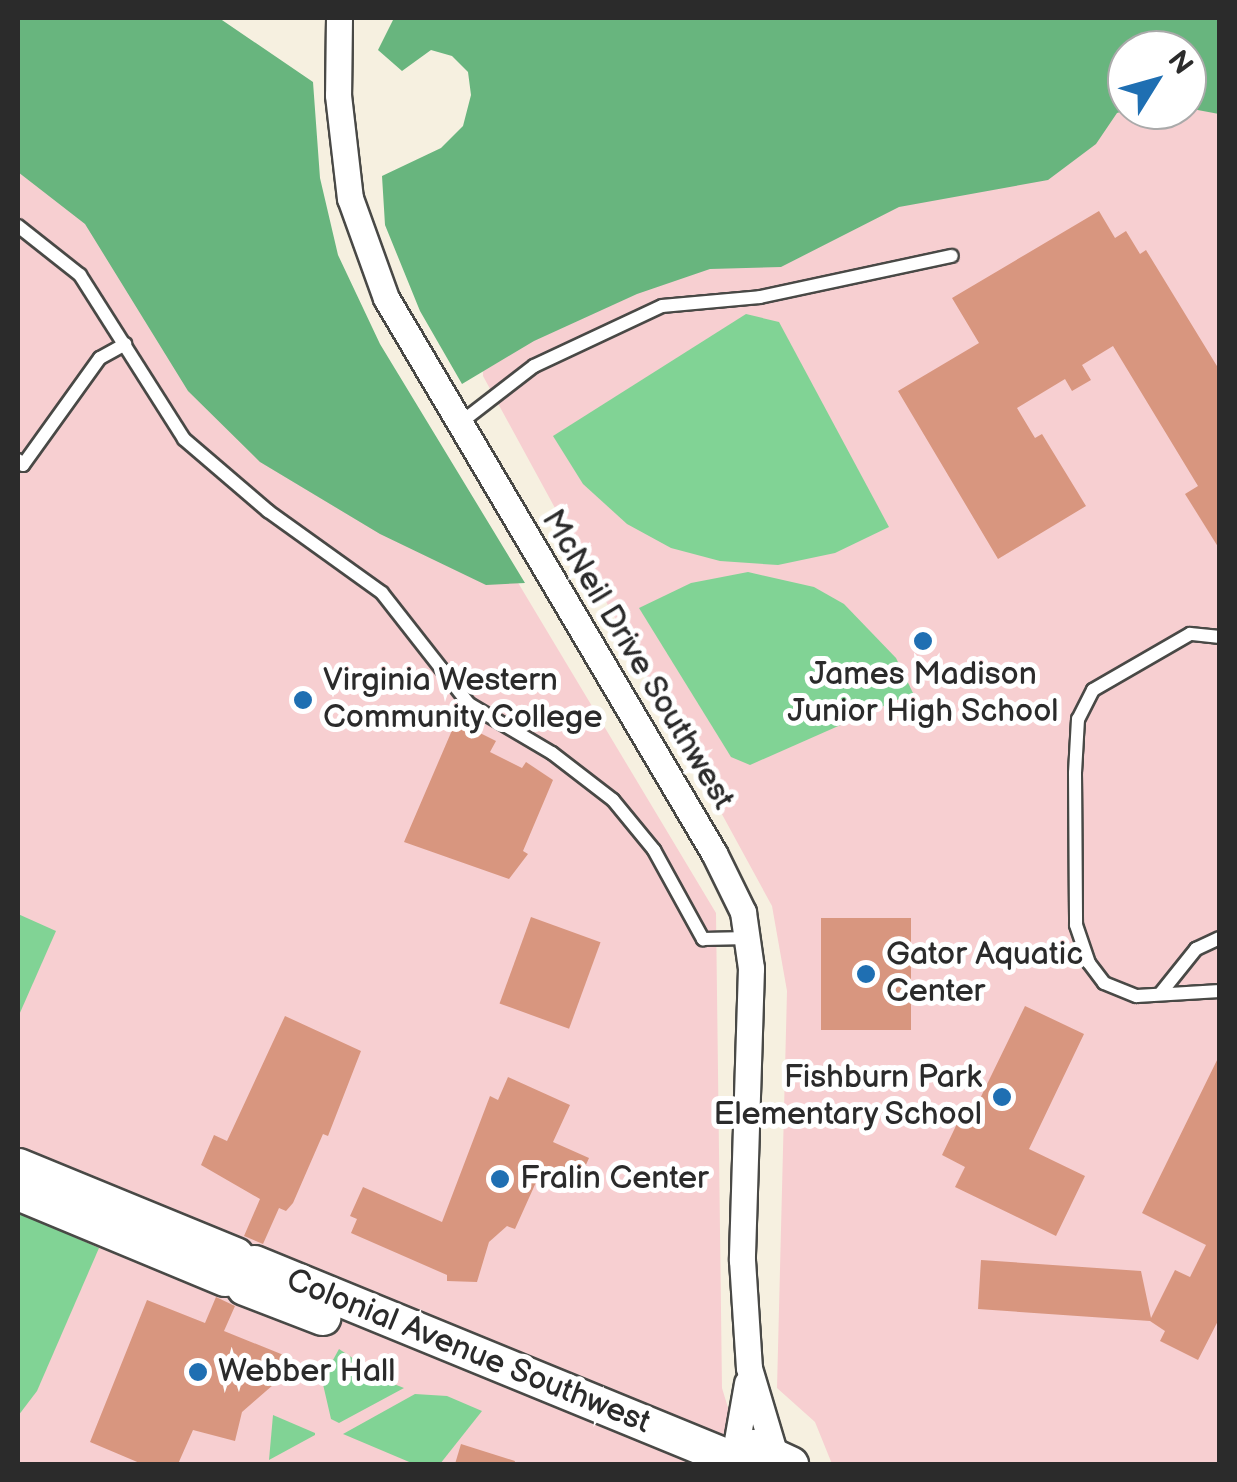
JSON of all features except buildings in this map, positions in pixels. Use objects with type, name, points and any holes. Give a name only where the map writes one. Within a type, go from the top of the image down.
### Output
[{"type":"main road","name":"Colonial Avenue Southwest","points":[[18,1166],[239,1271],[679,1464]]},
{"type":"main road","name":"Colonial Avenue Southwest","points":[[18,1192],[239,1271],[727,1458],[753,1447],[782,1458]]},
{"type":"street","name":"McNeil Drive Southwest","points":[[338,18],[338,96],[350,198],[386,298],[714,853],[748,938],[742,1260],[749,1368],[782,1458]]},
{"type":"street","name":"McNeil Drive Southwest","points":[[727,1458],[749,1368]]},
{"type":"lane","points":[[18,226],[80,275],[125,344],[158,407],[212,466],[382,593],[468,704],[552,752],[613,800],[654,850],[703,939],[748,938]]},
{"type":"lane","points":[[458,424],[534,366],[662,306],[760,297],[952,256]]},
{"type":"lane","points":[[18,460],[23,464],[100,358],[125,344]]},
{"type":"lane","points":[[1220,638],[1190,634],[1104,680],[1078,719],[1078,939],[1104,983],[1136,996],[1220,991]]},
{"type":"lane","points":[[1160,994],[1196,948],[1220,938]]},
{"type":"shaded area","name":"James Madison Junior High School","points":[[477,62],[1107,109],[1107,130],[1207,130],[1207,99],[1219,100],[1219,1464],[832,1464],[815,1422],[777,1388],[787,991],[772,906],[483,376]]},
{"type":"shaded area","name":"Virginia Western Community College","points":[[18,89],[460,486],[716,913],[722,1388],[745,1464],[18,1464]]},
{"type":"green space","points":[[18,18],[219,18],[313,82],[320,178],[338,255],[380,344],[525,583],[486,585],[380,534],[260,462],[188,391],[85,224],[18,172]]},
{"type":"green space","points":[[394,18],[1219,18],[1219,114],[1207,112],[1207,30],[1107,30],[1107,128],[1096,144],[1048,180],[899,207],[781,267],[710,269],[637,294],[534,341],[462,384],[420,311],[385,225],[382,176],[441,148],[463,126],[471,95],[468,72],[452,56],[431,50],[402,71],[378,50]]},
{"type":"green space","points":[[746,314],[779,322],[889,527],[835,553],[778,565],[720,561],[671,548],[627,524],[583,484],[553,436]]},
{"type":"green space","points":[[748,572],[814,587],[844,604],[896,658],[913,693],[750,765],[731,757],[639,608],[691,583]]},
{"type":"green space","points":[[18,914],[56,931],[19,1015],[18,1014]]},
{"type":"green space","points":[[18,1212],[99,1248],[37,1391],[18,1416]]},
{"type":"green space","points":[[339,1349],[404,1388],[339,1423],[331,1419],[322,1380]]},
{"type":"green space","points":[[415,1394],[447,1396],[482,1411],[440,1464],[414,1464],[343,1434]]},
{"type":"green space","points":[[273,1415],[315,1433],[315,1435],[269,1460]]},
{"type":"place","name":"James Madison Junior High School","points":[[923,641]]},
{"type":"place","name":"Virginia Western Community College","points":[[303,700]]},
{"type":"place","name":"Gator Aquatic Center","points":[[866,974]]},
{"type":"place","name":"Fishburn Park Elementary School","points":[[1002,1097]]},
{"type":"place","name":"Fralin Center","points":[[500,1179]]},
{"type":"place","name":"Webber Hall","points":[[198,1372]]}]
